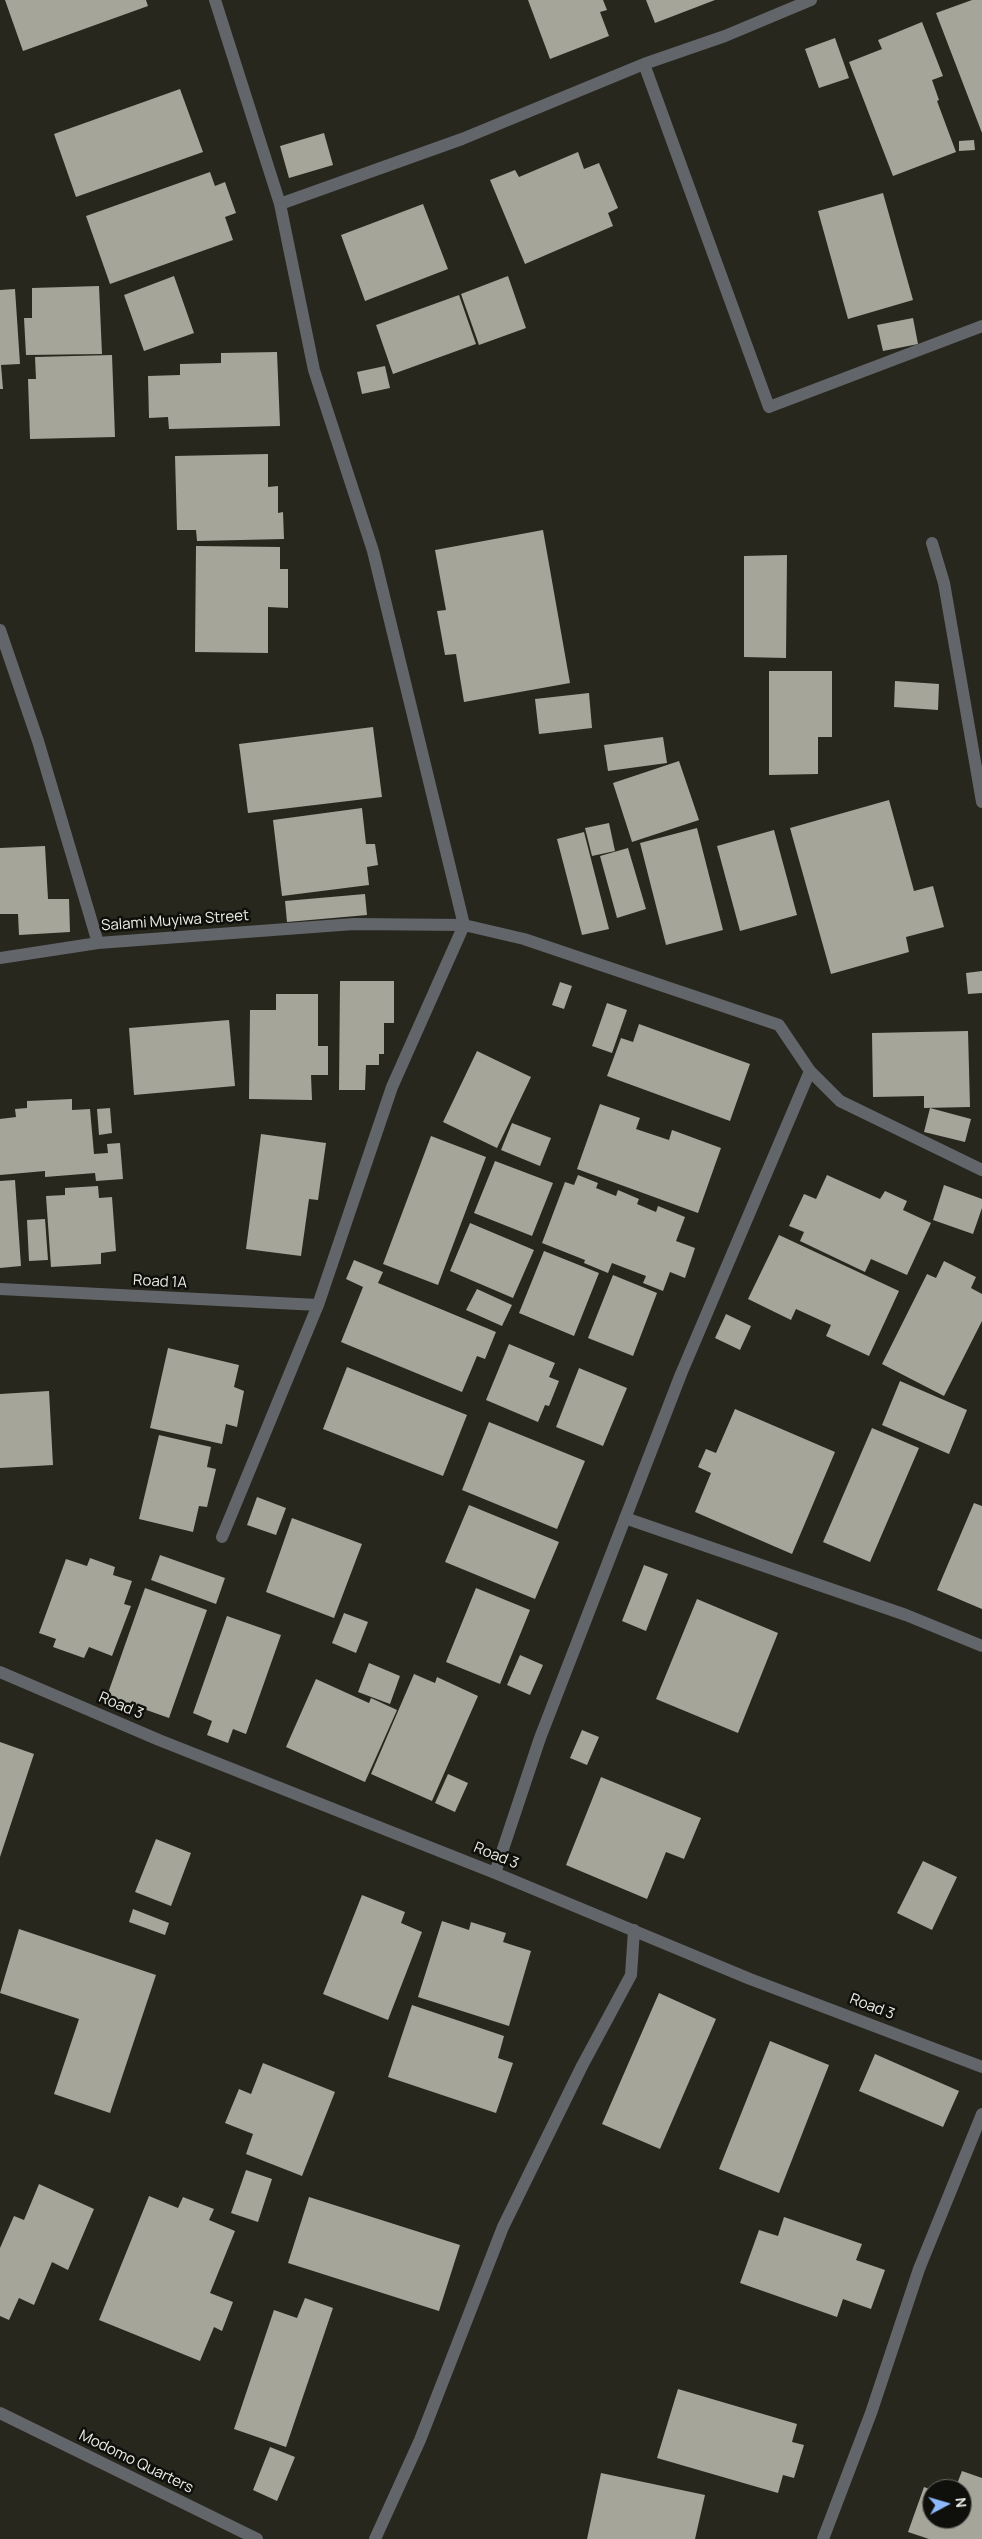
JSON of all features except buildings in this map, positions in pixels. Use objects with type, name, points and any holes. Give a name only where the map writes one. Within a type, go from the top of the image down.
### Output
[{"type":"street","points":[[215,0],[280,204],[314,370],[373,551],[464,925],[392,1086],[318,1305],[222,1537]]},
{"type":"street","points":[[280,204],[462,140],[644,64],[726,36],[811,0]]},
{"type":"street","points":[[644,64],[769,407],[982,326]]},
{"type":"street","points":[[932,543],[944,583],[982,802]]},
{"type":"street","points":[[0,630],[38,741],[98,944]]},
{"type":"street","name":"Salami Muyiwa Street","points":[[0,958],[98,944],[354,924],[464,925],[524,939],[779,1025],[810,1071],[840,1101],[982,1169]]},
{"type":"street","points":[[495,1874],[540,1738],[681,1374],[810,1071]]},
{"type":"street","name":"Road 1A","points":[[0,1289],[318,1305]]},
{"type":"street","points":[[625,1518],[906,1615],[982,1646]]},
{"type":"street","name":"Road 3","points":[[0,1672],[160,1740],[634,1930],[750,1979],[982,2067]]},
{"type":"street","points":[[375,2539],[420,2440],[504,2226],[582,2066],[632,1975],[634,1930]]},
{"type":"street","points":[[823,2539],[871,2413],[919,2268],[982,2114]]},
{"type":"street","name":"Modomo Quarters","points":[[0,2413],[257,2539]]}]
